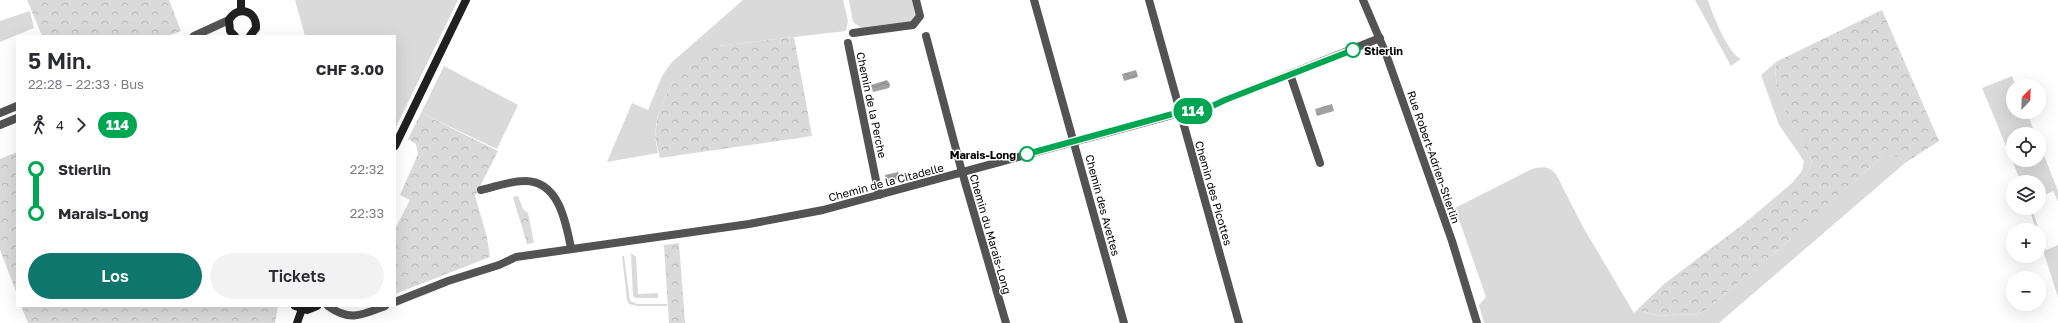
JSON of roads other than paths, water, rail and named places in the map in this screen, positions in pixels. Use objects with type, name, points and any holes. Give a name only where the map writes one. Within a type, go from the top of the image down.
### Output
[{"type":"main road","points":[[241,0],[241,10]]},
{"type":"main road","points":[[396,144],[466,0]]},
{"type":"main road","points":[[232,35],[228,26],[229,20],[236,12],[241,10],[249,12],[255,18],[256,28],[251,35]]},
{"type":"main road","points":[[297,323],[298,308],[307,310],[314,307]]},
{"type":"street","points":[[853,32],[913,26],[920,16],[916,0]]},
{"type":"street","name":"Chemin des Avettes","points":[[1034,0],[1124,323]]},
{"type":"street","name":"Chemin des Picottes","points":[[1149,0],[1239,323]]},
{"type":"street","name":"Rue Robert-Adrien-Stierlin","points":[[1363,0],[1380,38],[1452,241],[1477,323]]},
{"type":"street","points":[[196,35],[229,20]]},
{"type":"street","name":"Chemin du Marais-Long","points":[[926,36],[962,172],[1006,323]]},
{"type":"street","name":"Chemin de la Citadelle","points":[[396,302],[448,281],[499,265],[511,258],[570,248],[776,220],[879,195],[1180,112],[1206,109],[1380,38]]},
{"type":"street","name":"Chemin de la Perche","points":[[848,43],[879,195]]},
{"type":"street","points":[[1290,74],[1320,163]]},
{"type":"street","points":[[0,113],[16,106]]},
{"type":"street","points":[[0,124],[16,118]]},
{"type":"street","points":[[482,190],[524,181],[537,184],[550,190],[562,212],[570,248]]},
{"type":"street","points":[[330,307],[351,317],[362,315],[382,307]]},
{"type":"water","points":[[1136,70],[1138,77],[1124,81],[1122,74]]},
{"type":"water","points":[[887,80],[890,84],[889,88],[873,92],[871,85]]},
{"type":"water","points":[[1332,104],[1334,111],[1317,116],[1315,109]]},
{"type":"water","points":[[898,172],[900,179],[886,182],[885,175]]},
{"type":"place","name":"Stierlin","points":[[1353,50]]},
{"type":"place","name":"Marais-Long","points":[[1027,154]]}]
